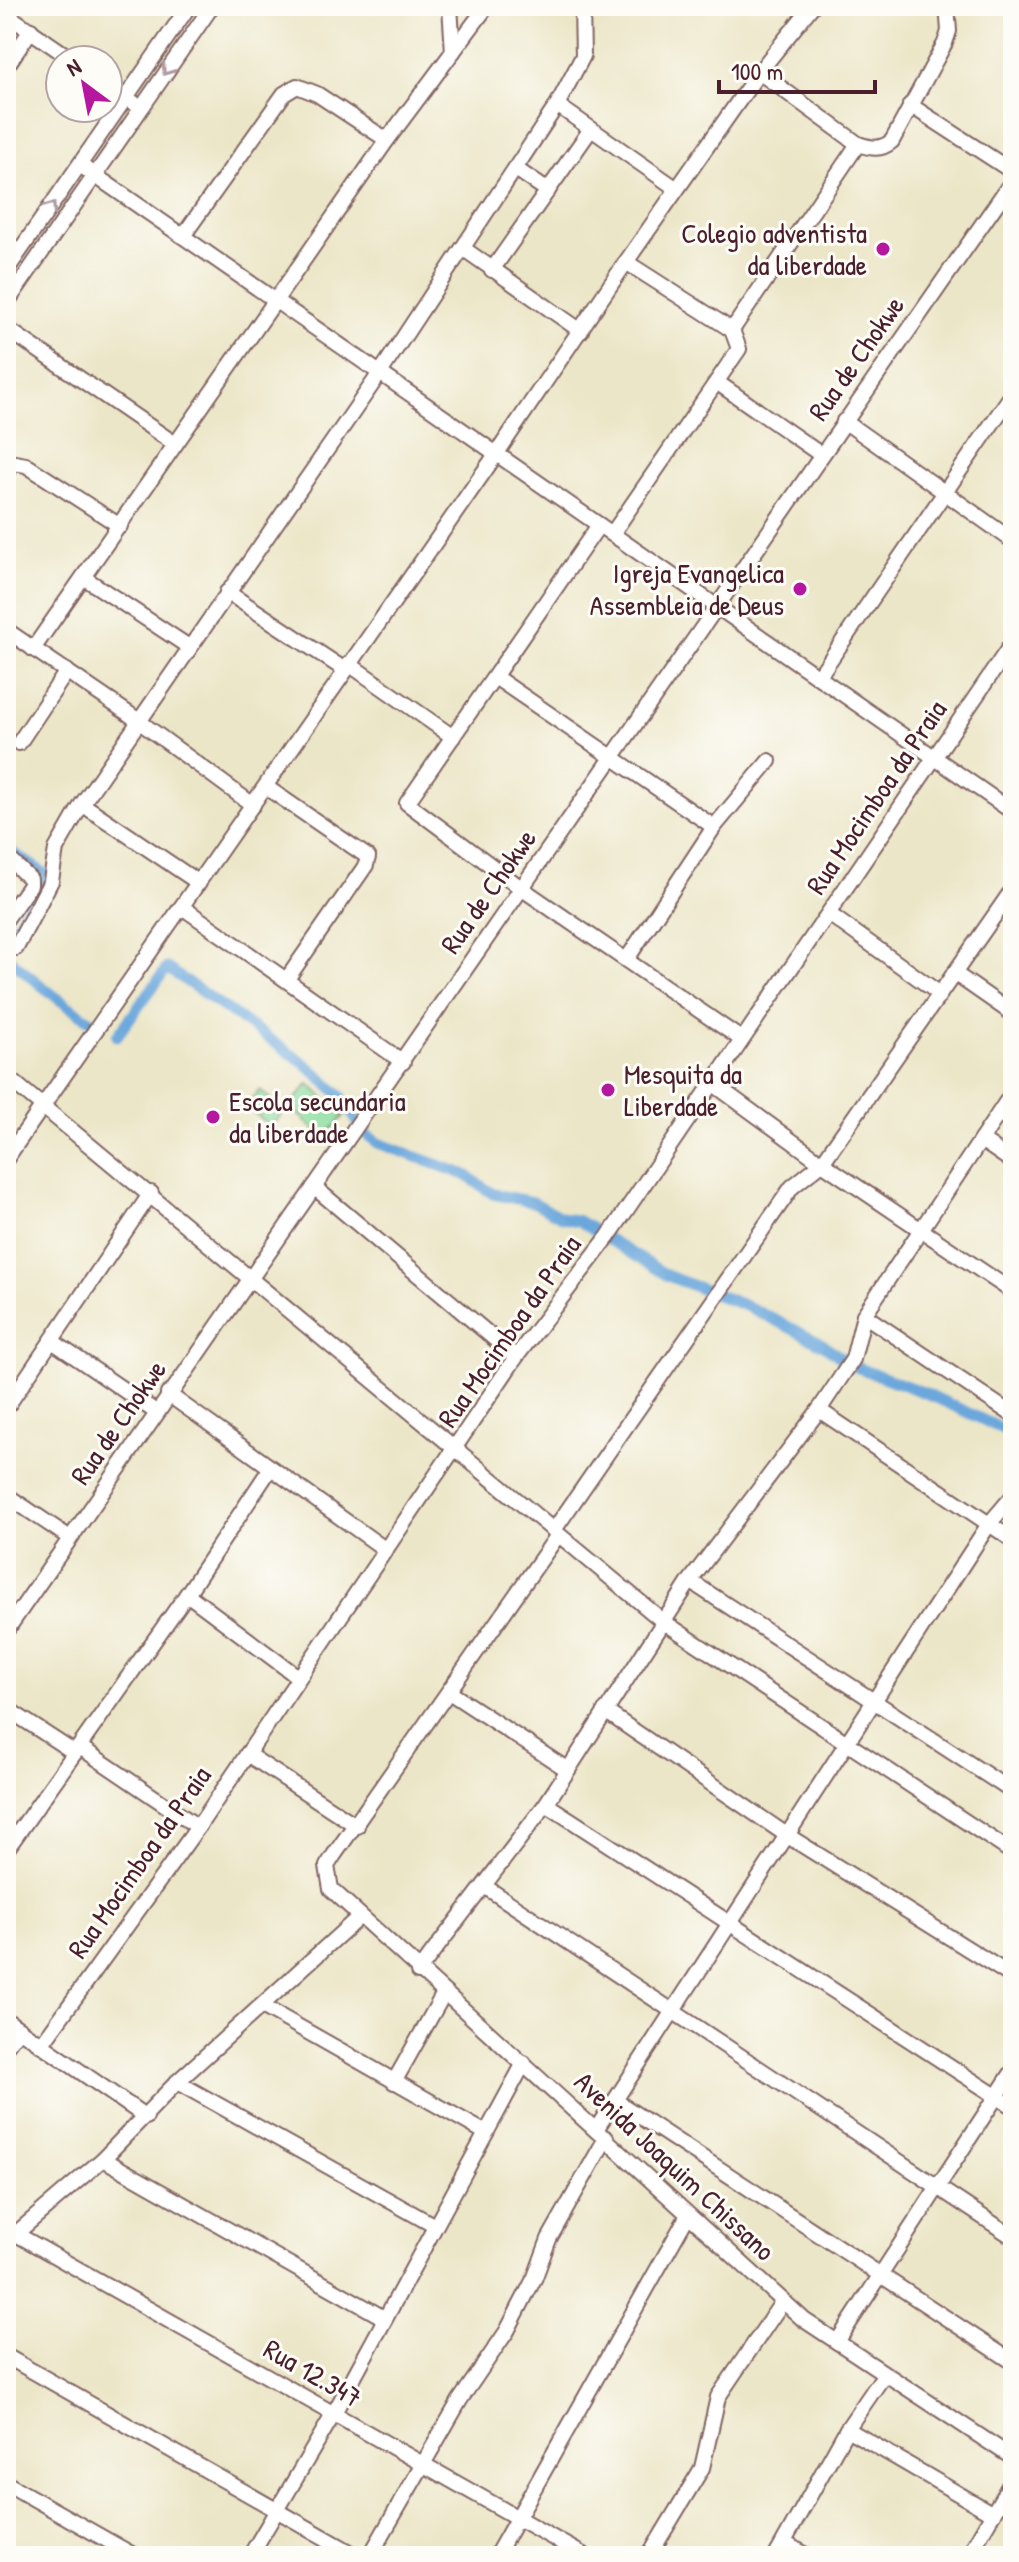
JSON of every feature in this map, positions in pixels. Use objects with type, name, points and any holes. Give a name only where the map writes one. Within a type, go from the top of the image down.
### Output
[{"type":"street","points":[[6,271],[189,6]]},
{"type":"street","points":[[6,304],[212,6]]},
{"type":"street","points":[[450,6],[453,52]]},
{"type":"street","points":[[33,649],[86,579],[175,444],[387,140],[487,6]]},
{"type":"street","points":[[16,948],[51,881],[56,849],[82,804],[380,373],[557,105],[583,56],[582,6]]},
{"type":"street","points":[[791,6],[800,21]]},
{"type":"street","points":[[6,1159],[677,189],[759,72],[812,6]]},
{"type":"street","points":[[759,72],[858,144],[884,147],[892,141],[945,43],[949,31],[947,6]]},
{"type":"street","points":[[6,14],[51,44]]},
{"type":"street","points":[[6,67],[31,30]]},
{"type":"street","points":[[183,236],[284,94],[297,86],[317,94],[387,140]]},
{"type":"street","points":[[124,97],[141,107]]},
{"type":"street","points":[[557,105],[677,189]]},
{"type":"street","points":[[910,105],[1013,172]]},
{"type":"street","points":[[492,270],[591,129]]},
{"type":"street","points":[[732,330],[858,144]]},
{"type":"street","points":[[80,165],[1013,812]]},
{"type":"street","points":[[516,169],[548,191]]},
{"type":"street","name":"Rua de Chokwe","points":[[6,1631],[1013,180]]},
{"type":"street","points":[[464,249],[581,331]]},
{"type":"street","points":[[612,534],[739,349],[732,330],[626,262]]},
{"type":"street","points":[[6,328],[175,444]]},
{"type":"street","points":[[718,383],[820,454]]},
{"type":"street","points":[[819,676],[1013,393]]},
{"type":"street","points":[[844,421],[1013,541]]},
{"type":"street","points":[[6,471],[15,463],[26,465],[120,526]]},
{"type":"street","points":[[599,525],[407,803],[521,888],[741,1039]]},
{"type":"street","points":[[86,579],[189,647]]},
{"type":"street","points":[[227,592],[453,737]]},
{"type":"street","points":[[6,630],[141,722],[253,805]]},
{"type":"street","name":"Rua Mocimboa da Praia","points":[[41,2045],[198,1827],[298,1677],[457,1450],[516,1357],[606,1239],[1013,642]]},
{"type":"street","points":[[19,743],[67,671]]},
{"type":"street","points":[[495,677],[714,827]]},
{"type":"street","points":[[627,959],[714,827],[769,761]]},
{"type":"street","points":[[266,787],[368,857],[366,865],[287,979]]},
{"type":"street","points":[[82,804],[199,883]]},
{"type":"street","points":[[6,856],[30,879],[30,885],[6,919]]},
{"type":"street","points":[[247,1754],[357,1826],[792,1187],[822,1163],[1013,889]]},
{"type":"street","points":[[182,907],[403,1062]]},
{"type":"street","points":[[829,914],[940,994]]},
{"type":"street","points":[[954,973],[1013,1014]]},
{"type":"street","points":[[6,1076],[151,1193],[664,1622],[1013,1853]]},
{"type":"street","points":[[711,1082],[920,1232],[1013,1292]]},
{"type":"street","points":[[418,1972],[546,1804],[690,1581],[819,1410],[849,1365],[864,1315],[1013,1092]]},
{"type":"street","points":[[981,1140],[1013,1162]]},
{"type":"street","points":[[314,1187],[516,1357]]},
{"type":"street","points":[[6,1408],[151,1193]]},
{"type":"street","points":[[864,1315],[1013,1415]]},
{"type":"street","points":[[52,1341],[156,1412]]},
{"type":"street","points":[[168,1394],[386,1550]]},
{"type":"street","points":[[819,1410],[1013,1540]]},
{"type":"street","points":[[6,1850],[187,1594],[270,1469]]},
{"type":"street","points":[[6,1495],[70,1538]]},
{"type":"street","points":[[370,2556],[422,2465],[507,2331],[616,2101],[989,1524],[1013,1496]]},
{"type":"street","points":[[690,1581],[1013,1792]]},
{"type":"street","points":[[187,1594],[298,1677]]},
{"type":"street","points":[[449,1692],[568,1770]]},
{"type":"street","points":[[6,1708],[198,1827]]},
{"type":"street","points":[[605,1711],[788,1836],[1013,1977]]},
{"type":"street","points":[[546,1804],[1013,2107]]},
{"type":"street","name":"Avenida Joaquim Chissano","points":[[357,1826],[327,1866],[327,1882],[359,1917],[443,1995],[602,2133],[783,2301],[884,2375],[1013,2458]]},
{"type":"street","points":[[484,1886],[1013,2237]]},
{"type":"street","points":[[11,2238],[103,2159],[177,2082],[359,1917]]},
{"type":"street","points":[[394,2082],[443,1995]]},
{"type":"street","points":[[262,2006],[486,2133]]},
{"type":"street","points":[[6,2046],[12,2025],[146,2117]]},
{"type":"street","points":[[250,2556],[333,2415],[524,2063]]},
{"type":"street","points":[[837,2342],[1013,2071]]},
{"type":"street","points":[[177,2082],[435,2226]]},
{"type":"street","points":[[616,2101],[1013,2362]]},
{"type":"street","points":[[103,2159],[384,2318]]},
{"type":"street","points":[[496,2556],[688,2215]]},
{"type":"street","name":"Rua 12.347","points":[[11,2238],[585,2556]]},
{"type":"street","points":[[649,2556],[702,2468],[718,2397],[783,2301]]},
{"type":"street","points":[[6,2356],[276,2513],[357,2556]]},
{"type":"street","points":[[808,2556],[780,2549],[847,2429],[884,2375]]},
{"type":"street","points":[[847,2429],[993,2514]]},
{"type":"street","points":[[968,2556],[1013,2479]]},
{"type":"street","points":[[6,2483],[135,2556]]},
{"type":"green space","points":[[309,1084],[344,1116],[324,1138],[289,1106]]},
{"type":"green space","points":[[260,1090],[284,1112],[271,1127],[246,1106]]},
{"type":"waterway","points":[[6,848],[48,876],[6,940]]},
{"type":"waterway","points":[[6,956],[63,1002],[99,1025]]},
{"type":"waterway","points":[[117,1036],[167,968],[307,1065],[342,1097],[363,1132],[378,1143],[466,1175],[493,1194],[533,1202],[563,1218],[579,1221],[668,1276],[751,1308],[824,1345],[851,1365],[928,1394],[1013,1434]]},
{"type":"place","name":"Colegio adventista da liberdade","points":[[883,249]]},
{"type":"place","name":"Igreja Evangelica Assembleia de Deus","points":[[800,589]]},
{"type":"place","name":"Mesquita da Liberdade","points":[[608,1090]]},
{"type":"place","name":"Escola secundaria da liberdade","points":[[213,1117]]}]
